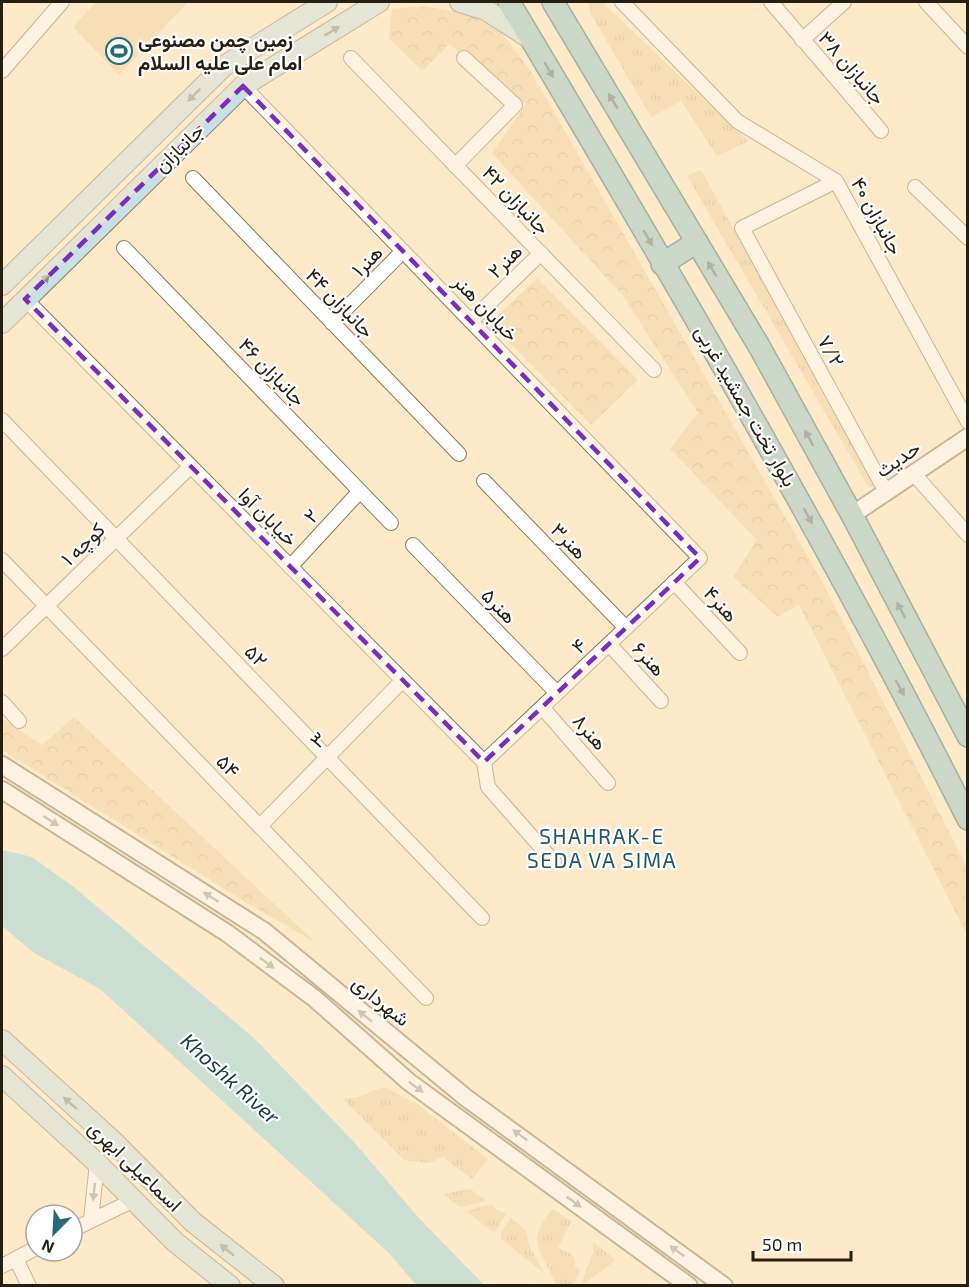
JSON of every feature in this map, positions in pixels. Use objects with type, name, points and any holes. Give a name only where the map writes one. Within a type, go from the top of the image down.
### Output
[{"type":"main road","name":"جانبازان","points":[[2,285],[224,66],[327,2]]},
{"type":"main road","name":"جانبازان","points":[[2,323],[243,86],[379,2]]},
{"type":"main road","points":[[460,2],[486,10],[531,39]]},
{"type":"main road","name":"بلوار تخت جمشید غربی","points":[[509,2],[724,366],[824,543],[968,819]]},
{"type":"main road","name":"بلوار تخت جمشید غربی","points":[[553,2],[566,11],[697,242],[759,346],[852,515],[968,736]]},
{"type":"main road","points":[[662,264],[697,242]]},
{"type":"main road","name":"اسماعیلی ابهری","points":[[2,1040],[116,1144],[193,1222],[274,1286]]},
{"type":"main road","name":"اسماعیلی ابهری","points":[[2,1076],[97,1163],[175,1242],[230,1286]]},
{"type":"street","points":[[2,70],[62,2]]},
{"type":"street","name":"۴۰ جانبازان","points":[[622,2],[737,121],[836,181],[968,422]]},
{"type":"street","name":"۳۸ جانبازان","points":[[771,2],[881,131]]},
{"type":"street","points":[[802,40],[844,2]]},
{"type":"street","points":[[926,2],[968,47]]},
{"type":"street","name":"۴۲ جانبازان","points":[[351,58],[654,370]]},
{"type":"street","points":[[455,166],[515,105],[464,58]]},
{"type":"street","name":"خیابان هنر","points":[[243,86],[700,558]]},
{"type":"street","points":[[118,170],[138,188]]},
{"type":"street","name":"۴۴ جانبازان","points":[[193,178],[459,454]]},
{"type":"street","name":"۷/۲","points":[[836,181],[742,228],[886,492]]},
{"type":"street","points":[[915,187],[968,238]]},
{"type":"street","name":"۴۶ جانبازان","points":[[124,248],[391,523]]},
{"type":"street","name":"هنر۱","points":[[332,323],[403,251]]},
{"type":"street","name":"هنر۲","points":[[471,321],[541,253]]},
{"type":"street","name":"خیابان آوا","points":[[25,299],[484,762]]},
{"type":"street","name":"۵۲","points":[[2,420],[482,918]]},
{"type":"street","name":"حدیث","points":[[852,515],[968,437]]},
{"type":"street","name":"کوچه ۱","points":[[2,649],[191,466]]},
{"type":"street","points":[[914,474],[968,535]]},
{"type":"street","name":"هنر۳","points":[[484,481],[626,628]]},
{"type":"street","name":"۲","points":[[290,567],[360,491]]},
{"type":"street","name":"هنر۵","points":[[413,545],[557,693]]},
{"type":"street","name":"۴","points":[[484,762],[700,558]]},
{"type":"street","name":"۵۴","points":[[2,561],[426,998]]},
{"type":"street","name":"هنر۴","points":[[674,582],[740,653]]},
{"type":"street","name":"هنر۶","points":[[609,644],[661,701]]},
{"type":"street","name":"۳","points":[[260,826],[403,680]]},
{"type":"street","points":[[2,702],[19,721]]},
{"type":"street","name":"هنر۸","points":[[542,707],[608,783]]},
{"type":"street","points":[[484,762],[488,787],[554,862]]},
{"type":"street","name":"شهرداری","points":[[2,765],[264,931],[465,1096],[724,1286]]},
{"type":"street","name":"شهرداری","points":[[2,790],[227,933],[314,998],[409,1082],[689,1286]]},
{"type":"street","points":[[91,1220],[97,1163]]},
{"type":"street","points":[[84,1224],[134,1200]]},
{"type":"street","points":[[2,1266],[24,1254]]},
{"type":"street","points":[[15,1259],[29,1286]]},
{"type":"highlighted area","points":[[243,86],[700,558],[484,762],[25,299]]},
{"type":"green space","name":"زمین چمن مصنوعی امام علی علیه السلام","points":[[96,2],[188,2],[119,75],[73,27]]},
{"type":"green space","points":[[588,2],[602,2],[748,141],[717,156],[681,101],[651,117],[591,14]]},
{"type":"green space","points":[[422,6],[464,13],[498,28],[530,70],[823,583],[967,867],[967,935],[799,605],[778,617],[733,577],[757,540],[670,449],[698,413],[623,296],[492,153],[526,104],[449,44],[422,71],[389,38],[392,9]]},
{"type":"green space","points":[[701,170],[875,485],[869,488],[687,176]]},
{"type":"green space","points":[[537,278],[638,380],[591,425],[490,323]]},
{"type":"green space","points":[[74,717],[315,942],[255,908],[2,750],[2,718],[42,745]]},
{"type":"green space","points":[[385,1087],[417,1104],[488,1159],[472,1179],[443,1157],[429,1163],[404,1160],[342,1098],[359,1096]]},
{"type":"green space","points":[[470,1189],[487,1201],[460,1207],[443,1194]]},
{"type":"green space","points":[[492,1204],[497,1210],[506,1214],[494,1233],[466,1211]]},
{"type":"green space","points":[[553,1209],[571,1221],[558,1248],[571,1254],[575,1267],[580,1270],[574,1285],[555,1283],[540,1253],[537,1238],[539,1230]]},
{"type":"green space","points":[[511,1218],[526,1230],[529,1245],[544,1273],[501,1239],[501,1232]]},
{"type":"green space","points":[[593,1242],[616,1260],[584,1284],[582,1282],[593,1253]]},
{"type":"water","name":"Khoshk River","points":[[2,850],[32,857],[75,888],[254,1038],[354,1142],[417,1216],[484,1285],[416,1285],[391,1255],[100,989],[34,953],[2,926]]},
{"type":"place","name":"زمین چمن مصنوعی امام علی علیه السلام","points":[[119,51]]},
{"type":"district","name":"SHAHRAK-E SEDA VA SIMA","points":[[602,849]]}]
